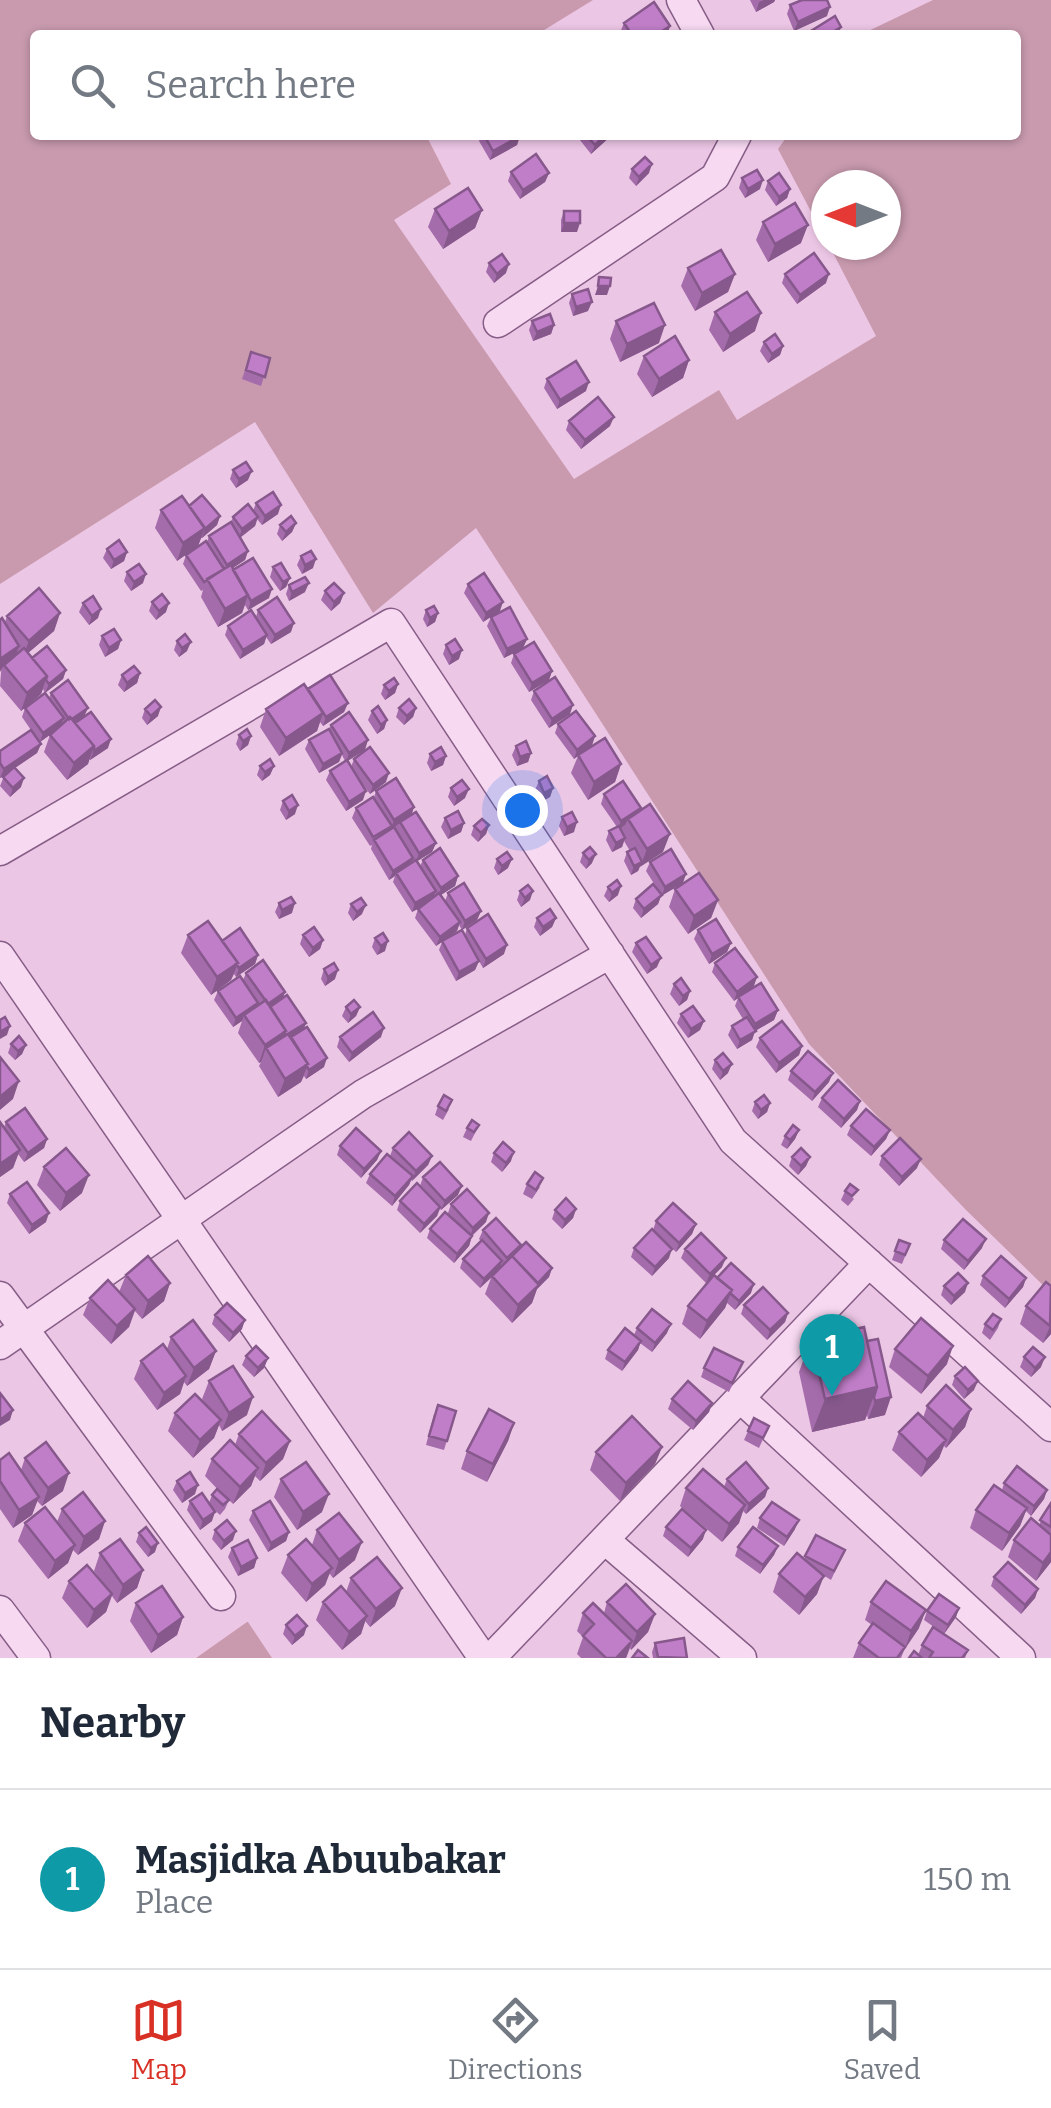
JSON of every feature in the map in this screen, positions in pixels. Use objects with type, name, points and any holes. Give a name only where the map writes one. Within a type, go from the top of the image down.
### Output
[{"type":"street","points":[[681,0],[697,30]]},
{"type":"street","points":[[498,322],[715,178],[734,140]]},
{"type":"street","points":[[0,851],[391,623],[733,1140],[1051,1427]]},
{"type":"street","points":[[0,1345],[363,1094],[610,954]]},
{"type":"street","points":[[0,956],[483,1658]]},
{"type":"street","points":[[491,1658],[870,1264]]},
{"type":"street","points":[[0,1296],[221,1596]]},
{"type":"street","points":[[740,1398],[1020,1658]]},
{"type":"street","points":[[605,1540],[742,1658]]},
{"type":"street","points":[[0,1610],[36,1658]]},
{"type":"shaded area","points":[[0,0],[593,0],[544,30],[30,30],[30,140],[429,140],[451,184],[394,220],[574,479],[719,390],[737,420],[876,336],[837,260],[901,260],[901,170],[811,170],[811,212],[778,149],[784,140],[1021,140],[1021,30],[870,30],[933,0],[1051,0],[1051,1293],[965,1209],[809,1044],[476,528],[373,613],[255,422],[0,584]]},
{"type":"shaded area","points":[[247,1622],[272,1658],[196,1658]]},
{"type":"building","points":[[802,0],[827,0],[830,7],[798,22],[790,5]]},
{"type":"building","points":[[654,2],[670,26],[664,30],[629,30],[624,23]]},
{"type":"building","points":[[835,16],[841,27],[836,30],[813,30]]},
{"type":"building","points":[[487,140],[513,140],[493,151]]},
{"type":"building","points":[[536,154],[549,173],[523,190],[511,172]]},
{"type":"building","points":[[645,157],[652,164],[639,177],[632,169]]},
{"type":"building","points":[[757,170],[763,180],[748,189],[742,178]]},
{"type":"building","points":[[779,173],[790,189],[779,197],[768,181]]},
{"type":"building","points":[[468,188],[482,210],[449,231],[435,209]]},
{"type":"building","points":[[795,203],[808,225],[775,244],[763,222]]},
{"type":"building","points":[[564,211],[580,211],[580,223],[564,223]]},
{"type":"building","points":[[721,250],[735,274],[702,293],[688,268]]},
{"type":"building","points":[[502,254],[509,264],[497,274],[489,263]]},
{"type":"building","points":[[811,255],[811,260],[819,260],[829,274],[800,295],[785,274]]},
{"type":"building","points":[[599,277],[611,278],[610,286],[598,286]]},
{"type":"building","points":[[588,289],[592,302],[576,307],[572,294]]},
{"type":"building","points":[[747,292],[761,313],[730,334],[715,312]]},
{"type":"building","points":[[654,303],[665,325],[627,344],[616,321]]},
{"type":"building","points":[[550,314],[554,325],[537,332],[532,321]]},
{"type":"building","points":[[775,334],[783,346],[772,354],[764,342]]},
{"type":"building","points":[[675,336],[689,360],[659,379],[644,356]]},
{"type":"building","points":[[251,352],[270,358],[265,377],[246,370]]},
{"type":"building","points":[[576,361],[589,382],[560,400],[547,379]]},
{"type":"building","points":[[598,397],[614,417],[585,440],[569,421]]},
{"type":"building","points":[[246,462],[252,471],[239,479],[233,470]]},
{"type":"building","points":[[273,492],[281,505],[265,516],[256,503]]},
{"type":"building","points":[[202,495],[220,516],[205,529],[189,506]]},
{"type":"building","points":[[182,496],[205,528],[183,543],[161,510]]},
{"type":"building","points":[[248,504],[258,517],[242,529],[233,517]]},
{"type":"building","points":[[291,516],[296,523],[286,532],[280,525]]},
{"type":"building","points":[[231,522],[248,551],[227,565],[209,536]]},
{"type":"building","points":[[119,540],[127,552],[114,560],[107,549]]},
{"type":"building","points":[[206,541],[224,569],[204,582],[186,555]]},
{"type":"building","points":[[311,551],[316,559],[305,565],[301,556]]},
{"type":"building","points":[[253,558],[272,589],[251,601],[233,570]]},
{"type":"building","points":[[281,563],[290,578],[283,582],[273,567]]},
{"type":"building","points":[[139,564],[146,574],[134,582],[127,572]]},
{"type":"building","points":[[231,565],[248,595],[225,609],[207,579]]},
{"type":"building","points":[[484,573],[503,602],[486,613],[468,584]]},
{"type":"building","points":[[305,577],[309,583],[292,592],[289,585]]},
{"type":"building","points":[[334,583],[344,593],[334,602],[325,591]]},
{"type":"building","points":[[39,588],[60,613],[29,641],[7,616]]},
{"type":"building","points":[[162,594],[169,603],[159,611],[152,602]]},
{"type":"building","points":[[93,596],[101,609],[92,616],[83,603]]},
{"type":"building","points":[[277,597],[294,623],[275,635],[258,610]]},
{"type":"building","points":[[434,606],[438,613],[430,618],[426,610]]},
{"type":"building","points":[[510,607],[527,639],[507,649],[491,617]]},
{"type":"building","points":[[251,610],[267,635],[243,650],[228,626]]},
{"type":"building","points":[[0,620],[19,646],[0,659]]},
{"type":"building","points":[[114,629],[121,640],[109,648],[102,636]]},
{"type":"building","points":[[185,634],[191,642],[182,648],[177,641]]},
{"type":"building","points":[[455,639],[462,650],[452,656],[446,645]]},
{"type":"building","points":[[534,642],[552,671],[532,683],[514,654]]},
{"type":"building","points":[[47,646],[66,670],[49,684],[32,658]]},
{"type":"building","points":[[24,648],[47,676],[27,693],[4,665]]},
{"type":"building","points":[[134,666],[140,673],[127,683],[122,675]]},
{"type":"building","points":[[330,675],[348,703],[326,717],[308,689]]},
{"type":"building","points":[[555,677],[573,705],[552,719],[534,691]]},
{"type":"building","points":[[394,678],[398,684],[389,691],[384,685]]},
{"type":"building","points":[[68,680],[88,708],[72,719],[51,693]]},
{"type":"building","points":[[304,684],[323,713],[286,738],[266,709]]},
{"type":"building","points":[[45,693],[64,718],[43,733],[25,708]]},
{"type":"building","points":[[409,699],[416,708],[407,716],[399,708]]},
{"type":"building","points":[[155,700],[161,707],[151,716],[145,709]]},
{"type":"building","points":[[378,706],[387,720],[381,725],[372,711]]},
{"type":"building","points":[[576,711],[595,736],[577,750],[558,724]]},
{"type":"building","points":[[91,712],[111,739],[94,751],[75,723]]},
{"type":"building","points":[[349,712],[368,740],[349,753],[331,725]]},
{"type":"building","points":[[70,717],[94,746],[74,763],[50,735]]},
{"type":"building","points":[[247,729],[251,736],[243,741],[239,735]]},
{"type":"building","points":[[329,729],[342,753],[323,764],[309,740]]},
{"type":"building","points":[[31,730],[41,744],[4,769],[0,751]]},
{"type":"building","points":[[605,738],[621,764],[594,782],[578,755]]},
{"type":"building","points":[[526,741],[531,753],[520,757],[516,746]]},
{"type":"building","points":[[370,747],[389,773],[373,785],[354,759]]},
{"type":"building","points":[[441,747],[446,756],[435,762],[430,754]]},
{"type":"building","points":[[270,759],[274,766],[265,772],[260,766]]},
{"type":"building","points":[[347,760],[366,791],[349,802],[330,771]]},
{"type":"building","points":[[14,767],[24,778],[13,788],[3,777]]},
{"type":"building","points":[[547,776],[553,788],[544,793],[539,781]]},
{"type":"building","points":[[396,778],[414,807],[394,820],[376,791]]},
{"type":"building","points":[[462,780],[469,789],[457,797],[451,788]]},
{"type":"building","points":[[623,781],[641,808],[621,821],[604,794]]},
{"type":"building","points":[[292,795],[298,805],[289,811],[283,801]]},
{"type":"building","points":[[373,797],[392,826],[373,837],[356,808]]},
{"type":"building","points":[[650,804],[670,834],[647,849],[628,819]]},
{"type":"building","points":[[458,811],[464,823],[451,830],[445,818]]},
{"type":"building","points":[[416,812],[436,843],[419,853],[400,822]]},
{"type":"building","points":[[572,812],[577,822],[567,827],[562,817]]},
{"type":"building","points":[[482,819],[489,825],[481,833],[474,826]]},
{"type":"building","points":[[619,826],[625,838],[616,843],[609,831]]},
{"type":"building","points":[[394,827],[413,858],[393,871],[374,840]]},
{"type":"building","points":[[590,847],[596,854],[589,860],[583,853]]},
{"type":"building","points":[[440,848],[458,876],[441,888],[423,860]]},
{"type":"building","points":[[635,848],[642,862],[634,866],[627,852]]},
{"type":"building","points":[[671,849],[686,874],[665,887],[650,862]]},
{"type":"building","points":[[507,852],[512,859],[502,866],[497,859]]},
{"type":"building","points":[[416,860],[436,891],[415,903],[396,873]]},
{"type":"building","points":[[699,873],[718,900],[694,916],[675,889]]},
{"type":"building","points":[[617,880],[621,886],[612,893],[608,887]]},
{"type":"building","points":[[464,883],[481,911],[465,921],[448,893]]},
{"type":"building","points":[[653,884],[662,895],[644,909],[636,899]]},
{"type":"building","points":[[528,885],[533,891],[525,898],[520,891]]},
{"type":"building","points":[[439,893],[460,922],[440,937],[418,909]]},
{"type":"building","points":[[291,897],[295,903],[282,910],[279,903]]},
{"type":"building","points":[[361,898],[366,905],[357,912],[351,904]]},
{"type":"building","points":[[550,909],[556,918],[543,927],[537,918]]},
{"type":"building","points":[[488,914],[507,945],[486,959],[467,928]]},
{"type":"building","points":[[716,919],[731,943],[712,954],[698,930]]},
{"type":"building","points":[[208,921],[238,963],[217,977],[188,935]]},
{"type":"building","points":[[314,927],[323,940],[313,948],[303,935]]},
{"type":"building","points":[[240,928],[258,955],[239,968],[222,941]]},
{"type":"building","points":[[462,930],[479,961],[459,972],[442,941]]},
{"type":"building","points":[[383,933],[388,941],[381,946],[375,938]]},
{"type":"building","points":[[646,937],[661,958],[651,965],[636,943]]},
{"type":"building","points":[[735,948],[757,977],[737,992],[715,963]]},
{"type":"building","points":[[263,960],[285,992],[268,1004],[246,973]]},
{"type":"building","points":[[334,963],[338,970],[328,977],[324,969]]},
{"type":"building","points":[[240,976],[258,1003],[236,1018],[218,991]]},
{"type":"building","points":[[681,978],[690,991],[683,996],[674,984]]},
{"type":"building","points":[[761,983],[778,1010],[755,1024],[738,997]]},
{"type":"building","points":[[287,995],[306,1023],[286,1035],[270,1007]]},
{"type":"building","points":[[266,1000],[286,1031],[265,1045],[244,1015]]},
{"type":"building","points":[[354,1000],[360,1007],[351,1014],[346,1007]]},
{"type":"building","points":[[693,1006],[704,1021],[691,1029],[681,1014]]},
{"type":"building","points":[[373,1012],[384,1028],[352,1053],[340,1037]]},
{"type":"building","points":[[5,1017],[10,1026],[0,1032],[0,1020]]},
{"type":"building","points":[[747,1017],[756,1031],[740,1040],[732,1026]]},
{"type":"building","points":[[782,1021],[802,1046],[779,1063],[760,1038]]},
{"type":"building","points":[[307,1027],[327,1058],[309,1070],[291,1037]]},
{"type":"building","points":[[288,1034],[308,1064],[285,1079],[266,1048]]},
{"type":"building","points":[[19,1036],[26,1045],[18,1051],[11,1044]]},
{"type":"building","points":[[808,1051],[833,1073],[815,1092],[791,1071]]},
{"type":"building","points":[[723,1053],[732,1064],[723,1071],[715,1060]]},
{"type":"building","points":[[0,1057],[19,1081],[0,1097]]},
{"type":"building","points":[[838,1080],[860,1101],[844,1119],[822,1098]]},
{"type":"building","points":[[444,1095],[452,1100],[446,1111],[438,1106]]},
{"type":"building","points":[[764,1095],[770,1103],[761,1110],[755,1102]]},
{"type":"building","points":[[25,1108],[47,1139],[28,1153],[6,1122]]},
{"type":"building","points":[[866,1109],[890,1130],[874,1147],[851,1126]]},
{"type":"building","points":[[472,1120],[479,1125],[474,1132],[467,1128]]},
{"type":"building","points":[[0,1122],[20,1150],[0,1164]]},
{"type":"building","points":[[793,1125],[799,1130],[790,1140],[785,1136]]},
{"type":"building","points":[[356,1128],[381,1151],[364,1169],[340,1146]]},
{"type":"building","points":[[409,1132],[432,1156],[416,1171],[393,1148]]},
{"type":"building","points":[[900,1138],[921,1159],[902,1177],[882,1156]]},
{"type":"building","points":[[503,1142],[514,1152],[506,1163],[494,1153]]},
{"type":"building","points":[[66,1148],[89,1175],[66,1193],[44,1167]]},
{"type":"building","points":[[801,1148],[810,1157],[801,1166],[792,1157]]},
{"type":"building","points":[[387,1154],[413,1176],[395,1196],[370,1174]]},
{"type":"building","points":[[440,1162],[462,1186],[445,1201],[423,1177]]},
{"type":"building","points":[[535,1172],[543,1178],[536,1190],[527,1184]]},
{"type":"building","points":[[27,1182],[49,1213],[32,1225],[10,1194]]},
{"type":"building","points":[[417,1183],[440,1207],[424,1224],[400,1201]]},
{"type":"building","points":[[850,1184],[858,1190],[852,1196],[845,1191]]},
{"type":"building","points":[[467,1189],[489,1213],[473,1228],[451,1204]]},
{"type":"building","points":[[566,1198],[576,1209],[565,1220],[555,1210]]},
{"type":"building","points":[[673,1203],[696,1224],[679,1243],[656,1221]]},
{"type":"building","points":[[445,1212],[472,1236],[457,1254],[430,1229]]},
{"type":"building","points":[[496,1218],[521,1245],[507,1258],[483,1230]]},
{"type":"building","points":[[963,1219],[986,1239],[968,1261],[944,1240]]},
{"type":"building","points":[[652,1229],[672,1249],[655,1267],[634,1248]]},
{"type":"building","points":[[701,1233],[726,1258],[710,1274],[685,1249]]},
{"type":"building","points":[[482,1240],[502,1261],[484,1279],[463,1259]]},
{"type":"building","points":[[899,1240],[910,1244],[905,1255],[895,1251]]},
{"type":"building","points":[[526,1242],[552,1268],[538,1283],[512,1256]]},
{"type":"building","points":[[148,1256],[170,1283],[148,1301],[126,1275]]},
{"type":"building","points":[[512,1256],[539,1285],[518,1305],[492,1276]]},
{"type":"building","points":[[1001,1256],[1026,1278],[1009,1299],[983,1276]]},
{"type":"building","points":[[731,1263],[754,1284],[739,1301],[717,1278]]},
{"type":"building","points":[[958,1273],[968,1283],[954,1296],[944,1286]]},
{"type":"building","points":[[714,1275],[732,1290],[707,1321],[688,1306]]},
{"type":"building","points":[[108,1280],[135,1309],[117,1326],[90,1298]]},
{"type":"building","points":[[1046,1282],[1051,1286],[1050,1326],[1026,1306]]},
{"type":"building","points":[[763,1287],[788,1313],[770,1330],[744,1305]]},
{"type":"building","points":[[227,1303],[245,1320],[233,1333],[215,1315]]},
{"type":"building","points":[[652,1309],[671,1324],[655,1343],[637,1328]]},
{"type":"building","points":[[993,1314],[1001,1319],[993,1330],[985,1324]]},
{"type":"building","points":[[921,1318],[953,1346],[928,1376],[895,1349]]},
{"type":"building","points":[[193,1320],[216,1351],[194,1368],[171,1337]]},
{"type":"building","points":[[864,1327],[877,1387],[825,1399],[811,1339]]},
{"type":"building","points":[[625,1328],[641,1341],[625,1362],[608,1350]]},
{"type":"building","points":[[878,1339],[891,1397],[875,1401],[877,1387],[867,1341]]},
{"type":"building","points":[[163,1344],[186,1376],[164,1393],[141,1361]]},
{"type":"building","points":[[256,1346],[268,1358],[258,1368],[246,1356]]},
{"type":"building","points":[[1033,1347],[1045,1357],[1035,1368],[1024,1357]]},
{"type":"building","points":[[714,1348],[743,1362],[732,1383],[704,1368]]},
{"type":"building","points":[[233,1366],[253,1397],[229,1413],[209,1381]]},
{"type":"building","points":[[965,1367],[978,1381],[968,1390],[955,1376]]},
{"type":"building","points":[[688,1381],[712,1403],[696,1421],[672,1399]]},
{"type":"building","points":[[946,1385],[971,1409],[953,1430],[927,1406]]},
{"type":"building","points":[[0,1393],[13,1410],[0,1420]]},
{"type":"building","points":[[195,1394],[221,1420],[200,1440],[175,1413]]},
{"type":"building","points":[[438,1405],[456,1411],[447,1441],[429,1436]]},
{"type":"building","points":[[489,1409],[514,1423],[493,1464],[467,1451]]},
{"type":"building","points":[[262,1411],[290,1441],[266,1463],[239,1434]]},
{"type":"building","points":[[918,1413],[946,1440],[927,1460],[899,1432]]},
{"type":"building","points":[[632,1416],[662,1447],[626,1483],[596,1452]]},
{"type":"building","points":[[754,1418],[769,1426],[763,1438],[748,1431]]},
{"type":"building","points":[[230,1440],[258,1468],[240,1487],[212,1459]]},
{"type":"building","points":[[46,1442],[69,1473],[48,1488],[25,1458]]},
{"type":"building","points":[[9,1453],[39,1497],[19,1510],[0,1481],[0,1460]]},
{"type":"building","points":[[306,1462],[329,1494],[303,1512],[281,1479]]},
{"type":"building","points":[[746,1462],[768,1488],[749,1504],[727,1479]]},
{"type":"building","points":[[1017,1466],[1047,1490],[1034,1506],[1004,1483]]},
{"type":"building","points":[[703,1469],[745,1505],[729,1524],[686,1488]]},
{"type":"building","points":[[190,1472],[198,1485],[185,1493],[177,1481]]},
{"type":"building","points":[[994,1485],[1027,1508],[1009,1533],[976,1510]]},
{"type":"building","points":[[217,1489],[229,1500],[223,1505],[212,1495]]},
{"type":"building","points":[[83,1492],[105,1521],[84,1537],[62,1509]]},
{"type":"building","points":[[202,1493],[215,1512],[203,1520],[190,1501]]},
{"type":"building","points":[[270,1501],[289,1532],[271,1543],[253,1511]]},
{"type":"building","points":[[772,1502],[799,1520],[787,1537],[760,1518]]},
{"type":"building","points":[[1051,1503],[1051,1527],[1040,1520]]},
{"type":"building","points":[[45,1507],[75,1545],[55,1561],[25,1523]]},
{"type":"building","points":[[682,1509],[706,1530],[691,1548],[666,1527]]},
{"type":"building","points":[[339,1513],[362,1542],[339,1560],[317,1530]]},
{"type":"building","points":[[1031,1518],[1051,1535],[1051,1552],[1043,1563],[1014,1540]]},
{"type":"building","points":[[227,1520],[236,1531],[224,1541],[215,1530]]},
{"type":"building","points":[[146,1527],[158,1543],[151,1548],[139,1533]]},
{"type":"building","points":[[753,1527],[778,1546],[763,1565],[738,1547]]},
{"type":"building","points":[[816,1535],[845,1550],[834,1571],[805,1556]]},
{"type":"building","points":[[120,1539],[143,1570],[123,1585],[100,1553]]},
{"type":"building","points":[[306,1539],[332,1568],[312,1584],[288,1555]]},
{"type":"building","points":[[248,1540],[257,1558],[241,1567],[232,1548]]},
{"type":"building","points":[[797,1553],[824,1576],[805,1597],[779,1574]]},
{"type":"building","points":[[377,1557],[402,1588],[376,1609],[351,1578]]},
{"type":"building","points":[[1008,1562],[1038,1589],[1025,1605],[994,1577]]},
{"type":"building","points":[[87,1565],[112,1594],[94,1610],[69,1581]]},
{"type":"building","points":[[886,1581],[926,1610],[911,1631],[871,1602]]},
{"type":"building","points":[[626,1584],[655,1614],[637,1632],[607,1602]]},
{"type":"building","points":[[162,1586],[183,1617],[158,1635],[136,1603]]},
{"type":"building","points":[[341,1586],[367,1616],[349,1632],[323,1602]]},
{"type":"building","points":[[939,1594],[959,1608],[948,1625],[927,1611]]},
{"type":"building","points":[[593,1603],[632,1641],[616,1658],[606,1658],[583,1636],[594,1624],[583,1613]]},
{"type":"building","points":[[297,1615],[307,1626],[295,1636],[286,1625]]},
{"type":"building","points":[[873,1623],[905,1647],[897,1658],[879,1658],[859,1643]]},
{"type":"building","points":[[933,1627],[968,1650],[962,1658],[929,1658],[933,1652],[922,1645]]},
{"type":"building","points":[[684,1638],[687,1658],[658,1657],[655,1643]]},
{"type":"building","points":[[638,1650],[648,1658],[632,1658]]},
{"type":"place","name":"Masjidka Abuubakar","points":[[832,1396]]}]
